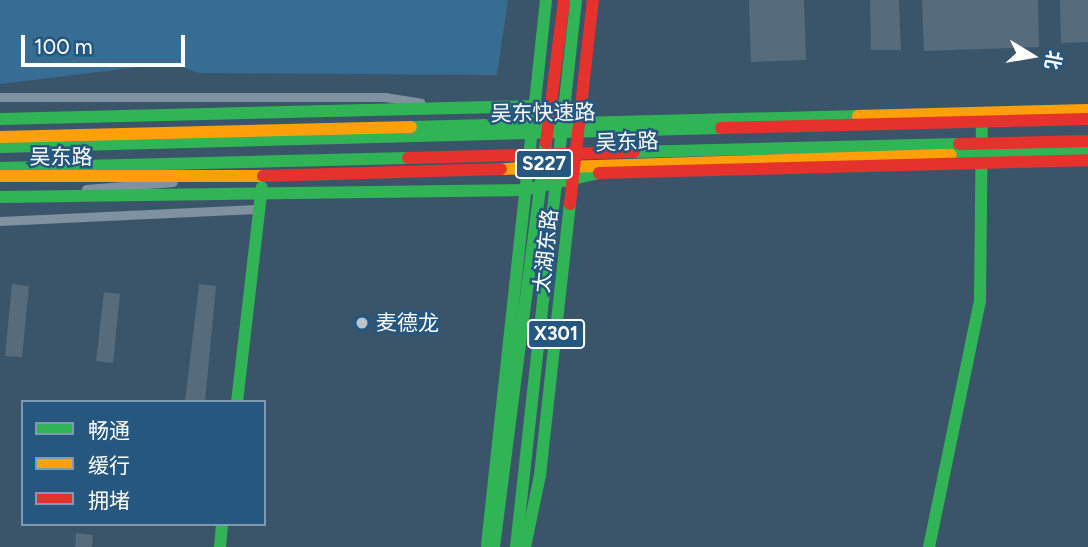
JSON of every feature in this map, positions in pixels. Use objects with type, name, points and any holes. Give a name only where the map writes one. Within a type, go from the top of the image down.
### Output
[{"type":"main road","name":"太湖东路","points":[[487,547],[546,0]]},
{"type":"main road","name":"太湖东路","points":[[516,547],[514,476],[564,0]]},
{"type":"main road","name":"太湖东路","points":[[494,547],[514,476],[576,0]]},
{"type":"main road","name":"太湖东路","points":[[525,547],[540,475],[593,0]]},
{"type":"main road","points":[[0,119],[534,106],[580,120]]},
{"type":"main road","name":"吴东路","points":[[0,137],[532,121],[1088,110]]},
{"type":"main road","points":[[929,547],[980,301],[983,153],[981,111]]},
{"type":"main road","name":"吴东快速路","points":[[0,148],[1088,119]]},
{"type":"main road","name":"吴东快速路","points":[[0,168],[1088,141]]},
{"type":"main road","name":"吴东路","points":[[0,176],[263,176],[527,165],[574,168],[1088,151]]},
{"type":"main road","points":[[0,195],[524,190],[574,168],[1088,160]]},
{"type":"main road","points":[[237,400],[263,176]]},
{"type":"main road","points":[[220,547],[222,526]]},
{"type":"street","points":[[0,97],[386,97],[454,108]]},
{"type":"street","points":[[0,195],[263,176]]},
{"type":"street","points":[[0,221],[259,209]]},
{"type":"shaded area","points":[[0,0],[508,0],[497,75],[199,73],[171,63],[0,84]]},
{"type":"building","points":[[749,0],[804,0],[806,60],[751,62]]},
{"type":"building","points":[[870,0],[899,0],[901,50],[871,50]]},
{"type":"building","points":[[922,0],[1038,0],[1039,47],[924,51]]},
{"type":"building","points":[[1060,0],[1088,0],[1088,42],[1061,43]]},
{"type":"building","points":[[12,284],[29,286],[22,357],[5,356]]},
{"type":"building","points":[[199,284],[216,286],[205,400],[185,400]]},
{"type":"building","points":[[104,292],[120,294],[113,363],[96,361]]},
{"type":"building","points":[[76,533],[93,535],[92,547],[75,547]]},
{"type":"traffic: fast","points":[[487,545],[546,0]]},
{"type":"traffic: fast","points":[[516,547],[576,0]]},
{"type":"traffic: fast","points":[[0,119],[534,106],[580,120]]},
{"type":"traffic: fast","points":[[929,547],[980,301],[982,115]]},
{"type":"traffic: fast","points":[[411,127],[858,116]]},
{"type":"traffic: fast","points":[[0,147],[721,128]]},
{"type":"traffic: fast","points":[[494,547],[546,143]]},
{"type":"traffic: fast","points":[[634,152],[959,144]]},
{"type":"traffic: fast","points":[[951,155],[1088,151]]},
{"type":"traffic: fast","points":[[0,168],[408,158]]},
{"type":"traffic: fast","points":[[0,197],[524,190],[599,173]]},
{"type":"traffic: fast","points":[[237,400],[262,187]]},
{"type":"traffic: fast","points":[[525,547],[540,475],[570,204]]},
{"type":"traffic: fast","points":[[220,547],[222,526]]},
{"type":"traffic: slow","points":[[858,116],[1088,110]]},
{"type":"traffic: slow","points":[[0,137],[411,127]]},
{"type":"traffic: slow","points":[[501,169],[951,155]]},
{"type":"traffic: slow","points":[[0,176],[263,176]]},
{"type":"traffic: jam","points":[[546,143],[564,0]]},
{"type":"traffic: jam","points":[[570,204],[593,0]]},
{"type":"traffic: jam","points":[[721,128],[1088,119]]},
{"type":"traffic: jam","points":[[959,144],[1088,141]]},
{"type":"traffic: jam","points":[[408,158],[634,152]]},
{"type":"traffic: jam","points":[[599,173],[1088,160]]},
{"type":"traffic: jam","points":[[263,176],[501,169]]},
{"type":"place","name":"麦德龙","points":[[362,323]]}]
